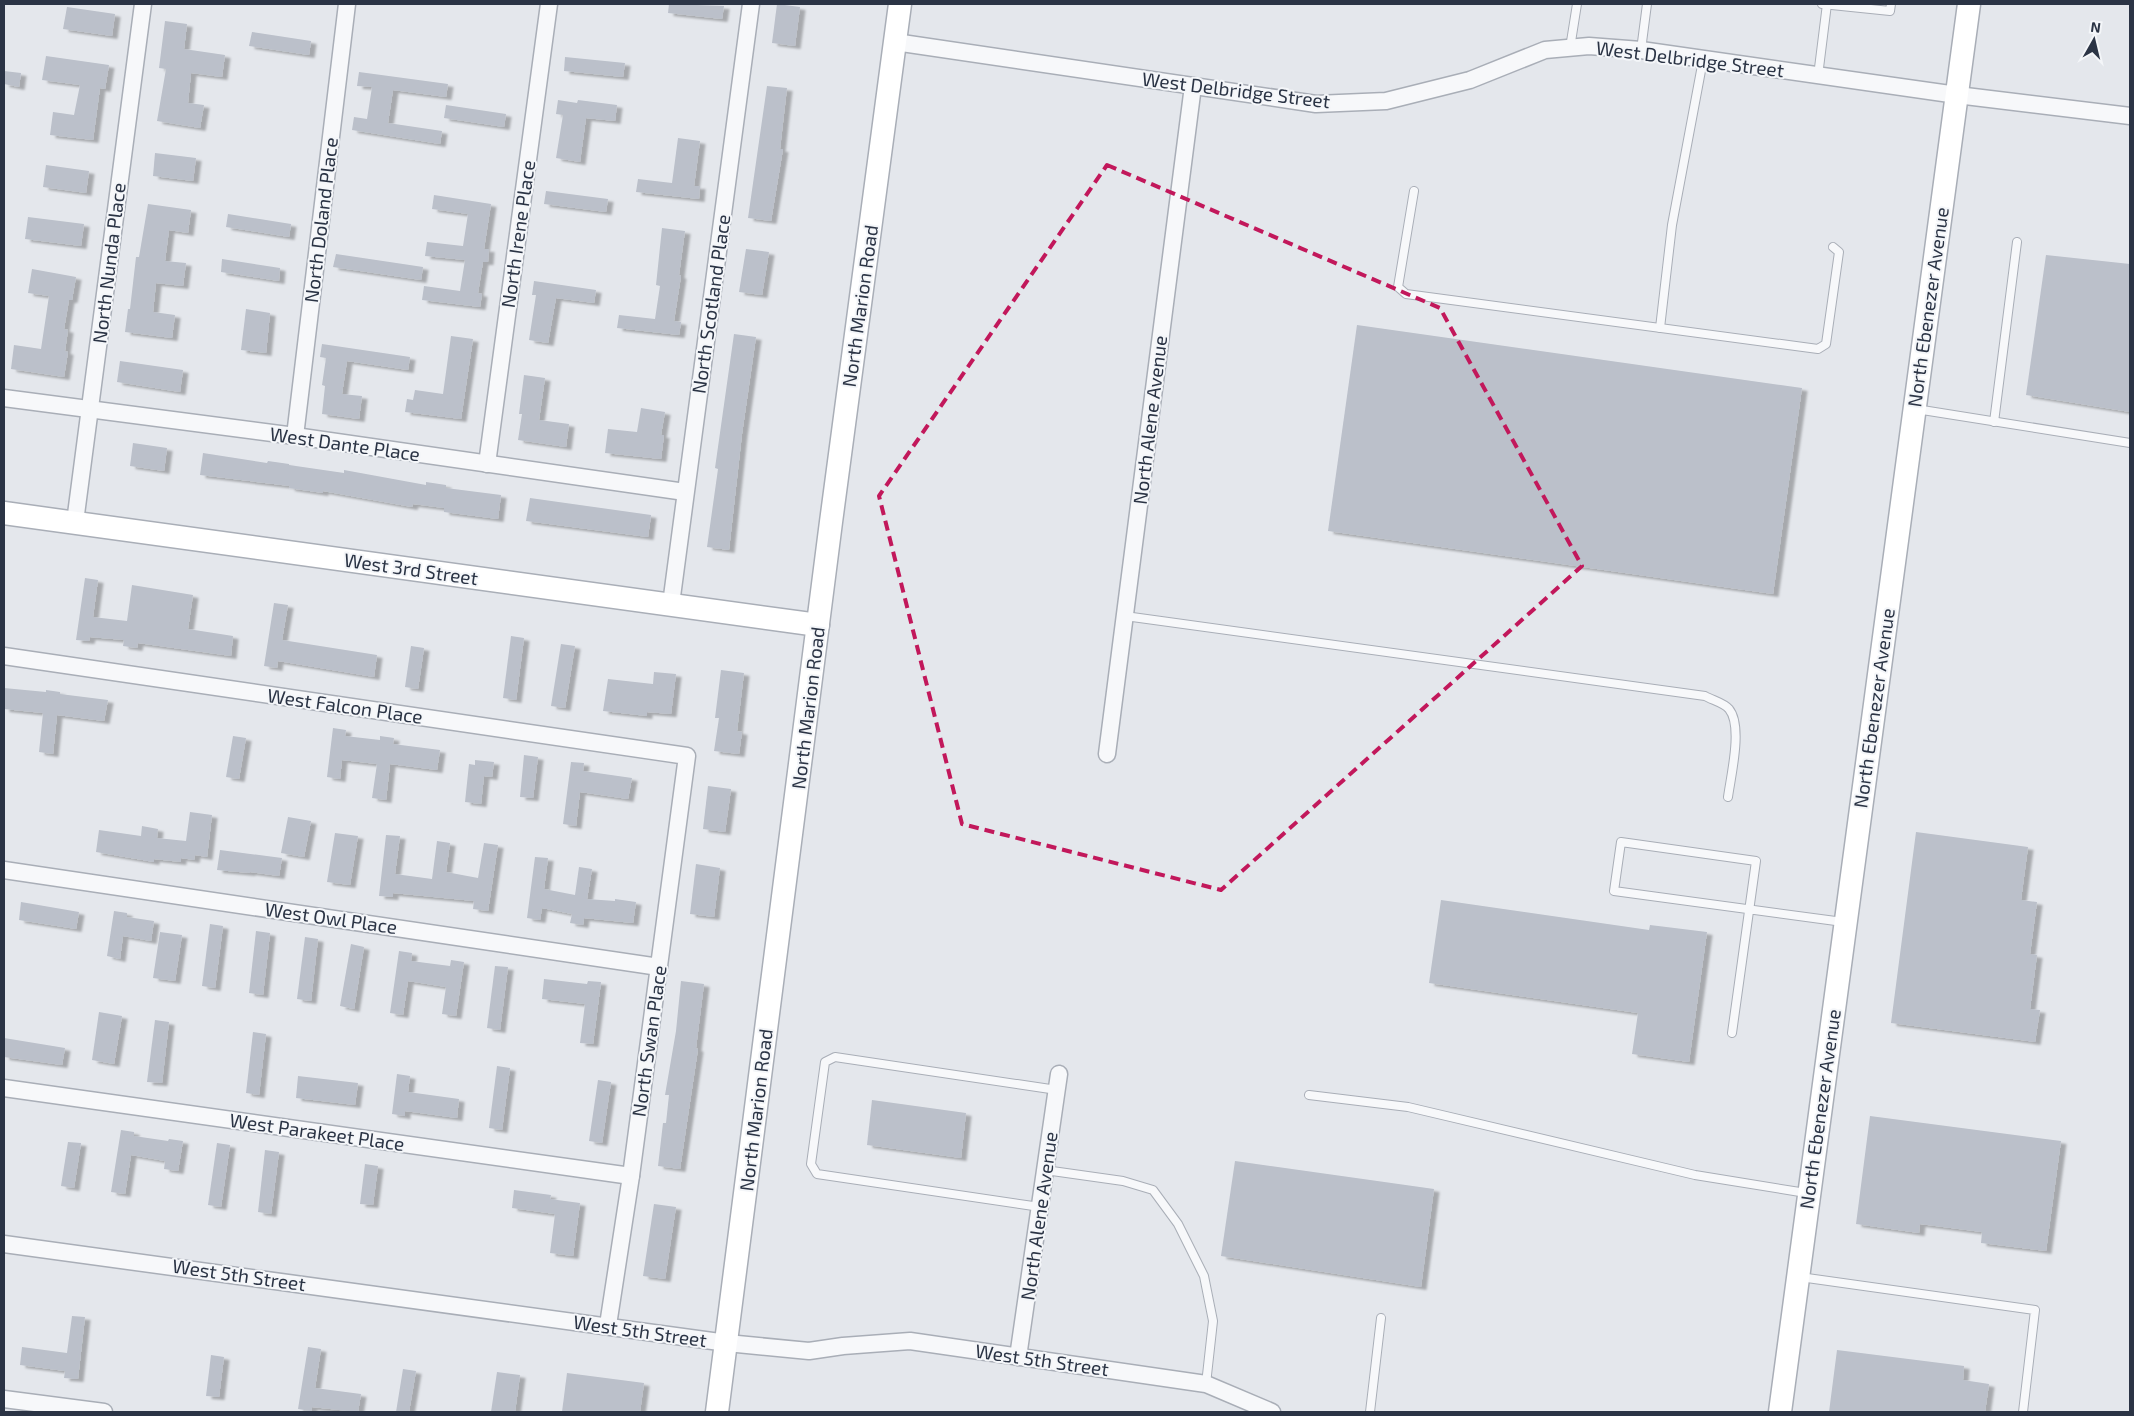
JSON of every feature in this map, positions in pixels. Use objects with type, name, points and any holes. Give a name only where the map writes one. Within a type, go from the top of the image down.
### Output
[{"type":"street","name":"North Nunda Place","points":[[75,522],[143,4]]},
{"type":"street","name":"North Doland Place","points":[[295,436],[347,4]]},
{"type":"street","name":"North Irene Place","points":[[487,464],[549,4]]},
{"type":"street","name":"North Scotland Place","points":[[671,604],[752,4]]},
{"type":"street","name":"North Marion Road","points":[[717,1412],[900,4]]},
{"type":"street","name":"North Ebenezer Avenue","points":[[1780,1412],[1970,4]]},
{"type":"street","name":"West Delbridge Street","points":[[895,42],[1316,104],[1386,101],[1470,80],[1545,50],[1589,46],[1641,50],[1957,95],[2130,116]]},
{"type":"street","name":"North Alene Avenue","points":[[1107,754],[1193,86]]},
{"type":"street","name":"West Dante Place","points":[[4,398],[295,436],[685,492]]},
{"type":"street","name":"West 3rd Street","points":[[4,513],[818,625]]},
{"type":"street","name":"West Falcon Place","points":[[4,656],[687,756]]},
{"type":"street","name":"North Swan Place","points":[[608,1325],[631,1176],[687,756]]},
{"type":"street","name":"West Owl Place","points":[[4,870],[659,967]]},
{"type":"street","name":"North Alene Avenue","points":[[1018,1357],[1058,1082]]},
{"type":"street","name":"West Parakeet Place","points":[[4,1088],[631,1176]]},
{"type":"street","name":"West 5th Street","points":[[4,1244],[608,1325],[726,1343],[809,1352],[844,1346],[910,1341],[1206,1384],[1272,1412]]},
{"type":"street","points":[[4,1398],[104,1412]]},
{"type":"lane","points":[[1570,48],[1577,4]]},
{"type":"lane","points":[[1641,50],[1647,4]]},
{"type":"lane","points":[[1822,4],[1890,11],[1891,4]]},
{"type":"lane","points":[[1818,76],[1827,4]]},
{"type":"lane","points":[[1660,328],[1672,225],[1703,60]]},
{"type":"lane","points":[[1414,191],[1398,287],[1406,294],[1660,328],[1818,349],[1826,344],[1839,252],[1833,247]]},
{"type":"lane","points":[[1994,422],[2017,242]]},
{"type":"lane","points":[[1914,409],[2130,443]]},
{"type":"lane","points":[[1125,616],[1705,696],[1727,707],[1735,718],[1735,739],[1728,797]]},
{"type":"lane","points":[[1732,1033],[1749,909],[1756,860],[1621,842],[1614,891],[1749,909],[1845,922]]},
{"type":"lane","points":[[1040,1207],[817,1174],[811,1164],[825,1062],[835,1057],[1058,1082]]},
{"type":"lane","points":[[1308,1095],[1408,1107],[1695,1175],[1809,1193]]},
{"type":"lane","points":[[1045,1170],[1123,1181],[1153,1190],[1178,1224],[1204,1276],[1213,1320],[1206,1384]]},
{"type":"lane","points":[[1798,1276],[2036,1310],[2023,1412]]},
{"type":"lane","points":[[1370,1412],[1381,1318]]},
{"type":"highlighted area","points":[[1107,165],[1440,308],[1582,566],[1221,890],[962,824],[879,496]]},
{"type":"building","points":[[669,4],[724,6],[722,19],[668,13]]},
{"type":"building","points":[[777,4],[800,7],[795,46],[772,43]]},
{"type":"building","points":[[67,7],[115,14],[112,36],[63,29]]},
{"type":"building","points":[[165,21],[187,24],[184,49],[225,55],[222,77],[191,73],[188,103],[204,105],[200,128],[157,121],[166,69],[159,68]]},
{"type":"building","points":[[252,32],[311,41],[309,55],[249,46]]},
{"type":"building","points":[[46,56],[109,65],[105,89],[100,88],[93,140],[50,135],[53,112],[74,115],[80,85],[42,80]]},
{"type":"building","points":[[565,57],[625,63],[623,77],[564,71]]},
{"type":"building","points":[[4,71],[21,73],[19,87],[4,84]]},
{"type":"building","points":[[359,72],[448,84],[446,97],[393,90],[388,123],[442,131],[440,144],[352,130],[354,117],[367,119],[372,87],[357,86]]},
{"type":"building","points":[[767,86],[787,88],[780,149],[783,149],[771,221],[748,218]]},
{"type":"building","points":[[558,100],[577,103],[578,100],[617,105],[615,121],[586,118],[580,162],[556,158],[563,115],[556,114]]},
{"type":"building","points":[[446,105],[506,114],[504,127],[444,118]]},
{"type":"building","points":[[678,138],[700,141],[694,186],[700,186],[699,199],[636,192],[638,179],[672,183]]},
{"type":"building","points":[[155,153],[196,158],[193,181],[153,176]]},
{"type":"building","points":[[46,165],[89,171],[86,193],[43,187]]},
{"type":"building","points":[[546,191],[608,199],[606,212],[544,204]]},
{"type":"building","points":[[434,195],[491,204],[484,249],[489,249],[488,262],[483,262],[478,293],[482,294],[480,307],[422,300],[424,286],[460,291],[465,260],[425,256],[427,242],[463,246],[468,214],[432,209]]},
{"type":"building","points":[[148,204],[191,210],[188,233],[169,230],[165,261],[186,263],[183,286],[156,283],[153,312],[175,315],[172,338],[125,332],[128,309],[130,309],[136,257],[139,257]]},
{"type":"building","points":[[228,214],[291,224],[289,237],[226,227]]},
{"type":"building","points":[[28,217],[84,224],[81,246],[25,239]]},
{"type":"building","points":[[662,228],[685,231],[674,321],[681,322],[679,335],[617,328],[619,315],[655,319],[660,286],[656,285]]},
{"type":"building","points":[[746,249],[769,252],[762,295],[739,292]]},
{"type":"building","points":[[336,254],[423,267],[421,280],[333,267]]},
{"type":"building","points":[[2046,255],[2130,264],[2130,412],[2026,395]]},
{"type":"building","points":[[222,259],[280,268],[279,281],[221,272]]},
{"type":"building","points":[[32,269],[76,277],[72,300],[69,300],[64,329],[68,330],[65,351],[68,352],[64,377],[11,369],[14,345],[41,349],[49,296],[28,293]]},
{"type":"building","points":[[534,281],[596,290],[594,303],[556,298],[548,343],[529,340],[536,295],[532,295]]},
{"type":"building","points":[[246,309],[270,313],[266,353],[241,350]]},
{"type":"building","points":[[1357,325],[1802,388],[1773,594],[1328,531]]},
{"type":"building","points":[[734,334],[756,337],[742,434],[729,550],[707,547],[718,469],[715,468]]},
{"type":"building","points":[[451,336],[473,339],[461,419],[405,412],[407,399],[413,400],[415,390],[443,394]]},
{"type":"building","points":[[322,344],[410,357],[408,370],[347,361],[342,394],[362,396],[359,419],[322,414],[325,386],[322,385],[326,358],[320,357]]},
{"type":"building","points":[[120,361],[183,370],[180,392],[117,382]]},
{"type":"building","points":[[524,375],[545,378],[539,420],[569,424],[566,447],[518,440],[522,414],[519,414]]},
{"type":"building","points":[[641,408],[665,412],[661,435],[664,435],[661,459],[605,453],[608,429],[637,432]]},
{"type":"building","points":[[133,443],[167,448],[164,471],[130,466]]},
{"type":"building","points":[[203,453],[344,473],[344,470],[426,485],[426,482],[446,485],[446,488],[501,495],[498,519],[444,512],[444,508],[413,504],[412,507],[323,491],[323,493],[289,488],[290,486],[200,475]]},
{"type":"building","points":[[530,498],[651,515],[648,537],[526,521]]},
{"type":"building","points":[[85,578],[98,580],[93,617],[127,621],[132,585],[193,595],[188,629],[233,636],[231,656],[138,643],[137,648],[123,646],[124,640],[90,637],[89,641],[76,640]]},
{"type":"building","points":[[274,603],[288,605],[282,640],[377,655],[374,677],[278,661],[277,668],[264,666]]},
{"type":"building","points":[[511,636],[524,638],[516,700],[503,698]]},
{"type":"building","points":[[561,644],[575,646],[565,708],[551,706]]},
{"type":"building","points":[[411,646],[424,648],[418,689],[405,687]]},
{"type":"building","points":[[721,670],[744,673],[737,731],[742,732],[739,754],[714,751],[719,718],[715,718]]},
{"type":"building","points":[[654,672],[676,674],[671,714],[647,712],[647,716],[603,711],[608,679],[653,684]]},
{"type":"building","points":[[4,688],[46,692],[46,690],[60,692],[60,694],[108,700],[104,721],[57,715],[53,754],[39,752],[43,713],[4,709]]},
{"type":"building","points":[[333,728],[346,730],[345,736],[380,740],[380,736],[394,738],[393,744],[440,750],[437,770],[390,764],[386,800],[372,798],[377,764],[342,760],[340,779],[327,777]]},
{"type":"building","points":[[233,736],[246,738],[239,779],[226,777]]},
{"type":"building","points":[[524,755],[538,757],[533,798],[520,797]]},
{"type":"building","points":[[475,760],[494,762],[492,777],[484,776],[481,804],[465,802],[469,764],[475,765]]},
{"type":"building","points":[[571,762],[584,763],[583,771],[632,778],[628,799],[580,792],[576,826],[563,824]]},
{"type":"building","points":[[708,786],[731,789],[725,832],[703,829]]},
{"type":"building","points":[[190,812],[212,815],[207,857],[195,855],[194,860],[181,858],[181,862],[154,859],[154,862],[96,852],[99,830],[141,836],[142,826],[158,829],[157,838],[186,841]]},
{"type":"building","points":[[288,817],[311,821],[304,857],[281,853]]},
{"type":"building","points":[[1916,832],[2028,847],[2021,900],[2037,902],[2030,954],[2037,955],[2030,1009],[2040,1010],[2035,1042],[1891,1023]]},
{"type":"building","points":[[335,833],[358,836],[350,885],[327,882]]},
{"type":"building","points":[[386,835],[400,836],[395,874],[432,879],[437,841],[450,843],[446,872],[478,878],[484,843],[498,845],[488,911],[473,909],[474,901],[393,893],[393,897],[379,896]]},
{"type":"building","points":[[220,850],[282,858],[279,876],[217,870]]},
{"type":"building","points":[[535,857],[548,858],[544,889],[575,895],[579,867],[592,869],[587,899],[615,901],[615,899],[636,902],[633,923],[584,918],[583,925],[570,923],[572,914],[542,908],[540,920],[527,918]]},
{"type":"building","points":[[696,864],[720,868],[714,917],[690,914]]},
{"type":"building","points":[[1441,900],[1649,930],[1650,925],[1707,932],[1689,1062],[1632,1054],[1638,1013],[1429,983]]},
{"type":"building","points":[[21,902],[79,912],[76,929],[19,920]]},
{"type":"building","points":[[114,911],[127,913],[127,917],[154,921],[151,941],[123,936],[120,959],[107,956]]},
{"type":"building","points":[[210,924],[223,926],[215,988],[202,986]]},
{"type":"building","points":[[256,931],[270,933],[263,995],[249,993]]},
{"type":"building","points":[[160,932],[182,935],[175,981],[153,978]]},
{"type":"building","points":[[305,937],[318,939],[311,1001],[297,999]]},
{"type":"building","points":[[351,944],[364,947],[354,1009],[340,1006]]},
{"type":"building","points":[[399,951],[412,953],[411,961],[450,966],[451,960],[464,962],[456,1016],[442,1014],[446,987],[408,981],[403,1015],[390,1013]]},
{"type":"building","points":[[495,966],[508,967],[500,1030],[487,1028]]},
{"type":"building","points":[[544,979],[587,984],[588,981],[601,982],[593,1044],[580,1043],[585,1004],[542,999]]},
{"type":"building","points":[[681,981],[704,984],[696,1048],[698,1049],[680,1169],[658,1166],[663,1123],[666,1123],[669,1095],[665,1095],[676,1031]]},
{"type":"building","points":[[99,1012],[122,1016],[114,1064],[92,1060]]},
{"type":"building","points":[[155,1020],[169,1022],[162,1083],[147,1082]]},
{"type":"building","points":[[253,1032],[266,1034],[259,1095],[246,1093]]},
{"type":"building","points":[[4,1038],[65,1048],[62,1065],[4,1057]]},
{"type":"building","points":[[497,1066],[510,1068],[502,1130],[489,1128]]},
{"type":"building","points":[[397,1074],[410,1076],[408,1092],[459,1099],[457,1118],[405,1111],[405,1116],[392,1114]]},
{"type":"building","points":[[298,1076],[358,1083],[355,1105],[296,1098]]},
{"type":"building","points":[[598,1080],[611,1082],[602,1143],[589,1141]]},
{"type":"building","points":[[872,1100],[966,1113],[961,1158],[867,1145]]},
{"type":"building","points":[[1870,1116],[2061,1141],[2046,1251],[1981,1243],[1982,1232],[1920,1224],[1919,1233],[1856,1224]]},
{"type":"building","points":[[121,1130],[134,1132],[134,1136],[168,1141],[169,1139],[183,1141],[178,1171],[164,1169],[165,1161],[131,1155],[125,1194],[111,1192]]},
{"type":"building","points":[[68,1142],[81,1143],[74,1188],[61,1186]]},
{"type":"building","points":[[217,1143],[230,1145],[221,1207],[208,1205]]},
{"type":"building","points":[[265,1150],[279,1152],[271,1214],[258,1212]]},
{"type":"building","points":[[1235,1161],[1434,1189],[1421,1287],[1221,1256]]},
{"type":"building","points":[[365,1164],[378,1166],[373,1205],[360,1204]]},
{"type":"building","points":[[514,1190],[551,1195],[550,1199],[580,1203],[573,1256],[550,1253],[555,1214],[512,1208]]},
{"type":"building","points":[[654,1204],[676,1207],[665,1279],[643,1276]]},
{"type":"building","points":[[72,1316],[85,1317],[78,1379],[64,1378],[65,1371],[20,1365],[22,1347],[67,1353]]},
{"type":"building","points":[[308,1347],[321,1349],[315,1388],[361,1394],[358,1412],[312,1407],[311,1411],[298,1409]]},
{"type":"building","points":[[1837,1350],[1964,1366],[1963,1380],[1989,1384],[1985,1412],[1829,1412]]},
{"type":"building","points":[[211,1355],[224,1357],[219,1397],[206,1396]]},
{"type":"building","points":[[403,1369],[416,1371],[409,1412],[396,1412]]},
{"type":"building","points":[[497,1372],[520,1375],[515,1412],[491,1412]]},
{"type":"building","points":[[567,1373],[644,1383],[640,1412],[562,1412]]}]
